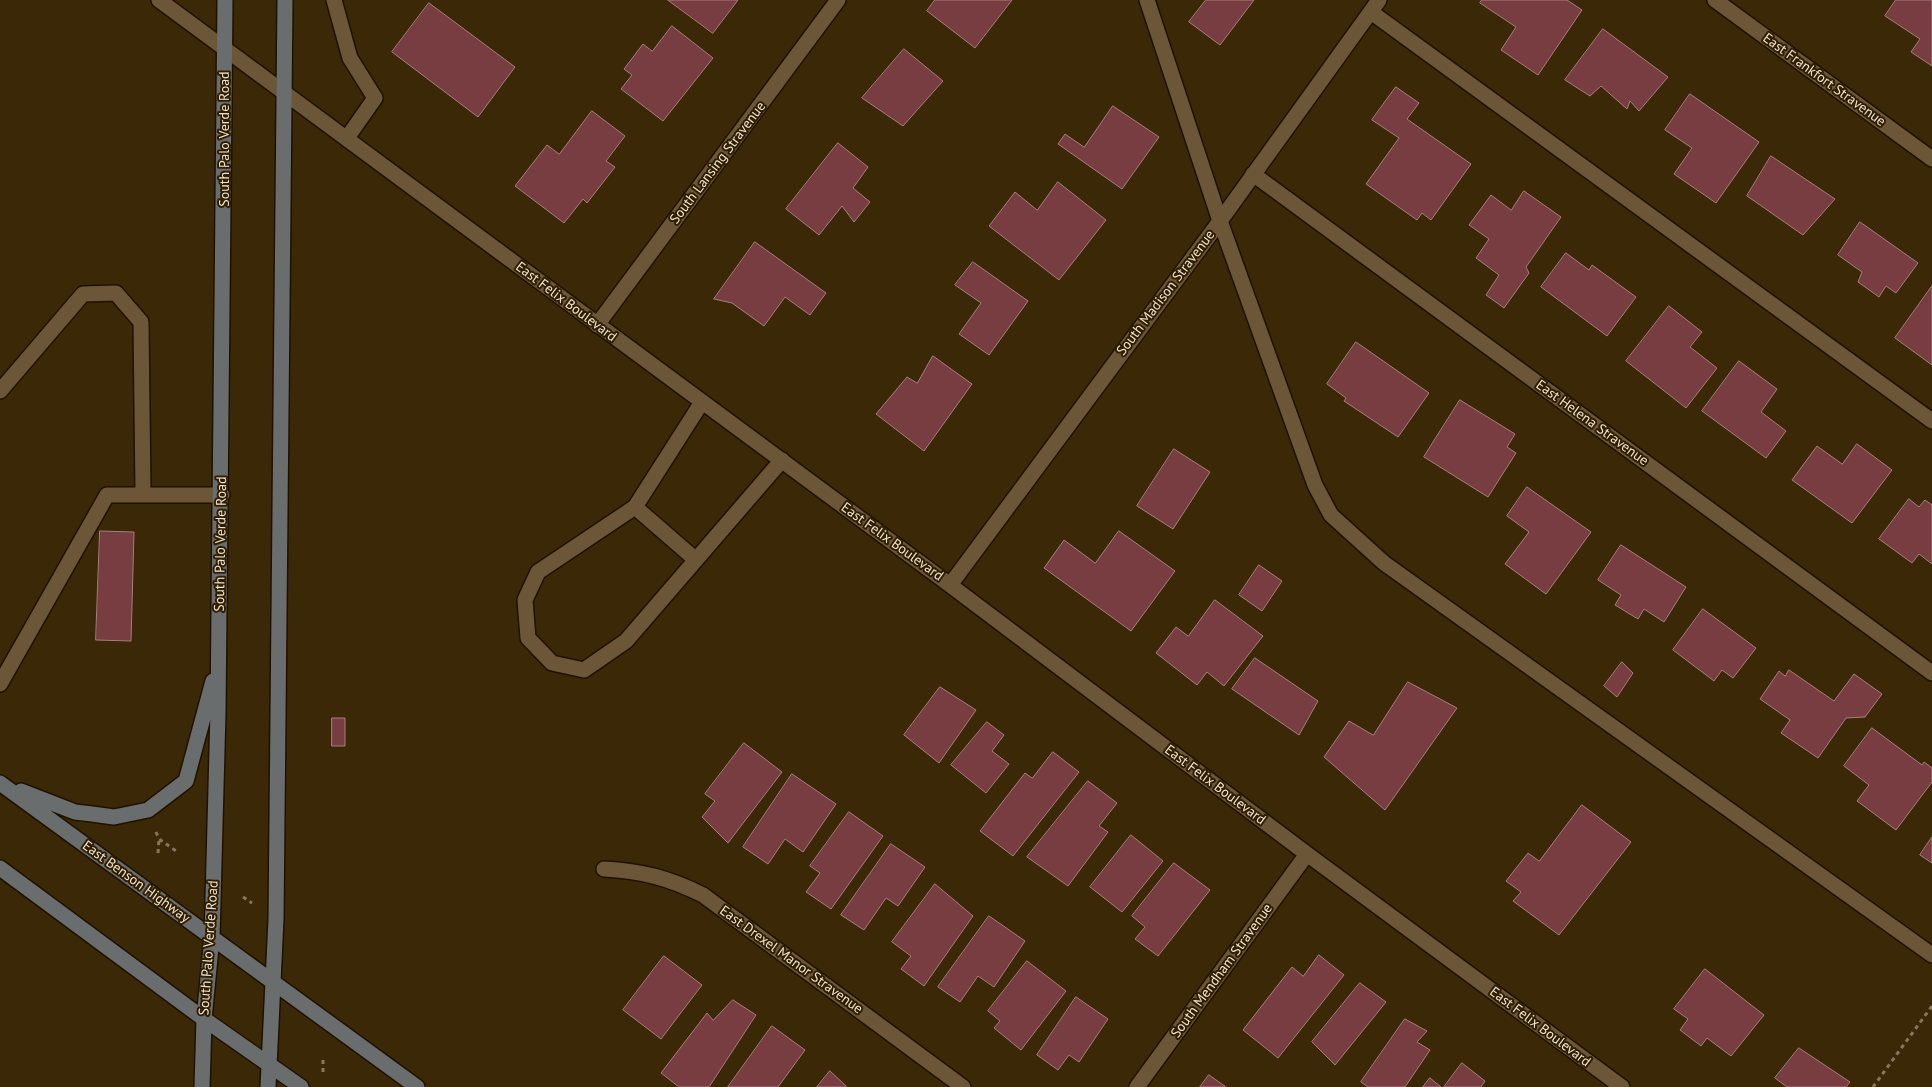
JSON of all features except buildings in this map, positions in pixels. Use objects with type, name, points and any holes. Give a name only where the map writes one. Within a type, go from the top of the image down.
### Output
[{"type":"main road","name":"South Palo Verde Road","points":[[202,1087],[204,1019],[212,937],[219,663],[225,0]]},
{"type":"main road","points":[[268,1087],[276,920],[285,0]]},
{"type":"main road","points":[[0,783],[75,812],[114,817],[148,810],[186,782],[219,663]]},
{"type":"main road","name":"East Benson Highway","points":[[0,783],[417,1087]]},
{"type":"main road","points":[[0,868],[204,1019],[301,1087]]},
{"type":"street","name":"East Felix Boulevard","points":[[159,0],[782,460],[1307,854],[1622,1087]]},
{"type":"street","points":[[334,0],[350,58],[375,98],[346,138]]},
{"type":"street","name":"South Lansing Stravenue","points":[[597,325],[838,0]]},
{"type":"street","points":[[1147,0],[1220,221],[1315,485],[1332,515],[1384,563],[1932,955]]},
{"type":"street","name":"East Frankfort Stravenue","points":[[1716,0],[1932,159]]},
{"type":"street","points":[[1375,6],[1932,421]]},
{"type":"street","name":"South Madison Stravenue","points":[[950,585],[1220,221],[1375,6]]},
{"type":"street","name":"East Helena Stravenue","points":[[1253,174],[1932,673]]},
{"type":"street","points":[[0,391],[83,294],[116,293],[140,322],[143,495]]},
{"type":"street","points":[[702,402],[635,506],[538,572],[525,600],[528,638],[552,663],[584,670],[626,641],[782,460]]},
{"type":"street","points":[[0,684],[107,495],[222,495]]},
{"type":"street","points":[[635,506],[696,560]]},
{"type":"street","name":"South Mendham Stravenue","points":[[1137,1087],[1307,854]]},
{"type":"street","name":"East Drexel Manor Stravenue","points":[[604,869],[629,870],[656,875],[682,884],[703,895],[963,1087]]},
{"type":"path","points":[[154,825],[159,839],[158,853]]},
{"type":"path","points":[[159,839],[179,853]]},
{"type":"path","points":[[1873,1087],[1932,1006]]},
{"type":"path","points":[[323,1059],[323,1072]]}]
